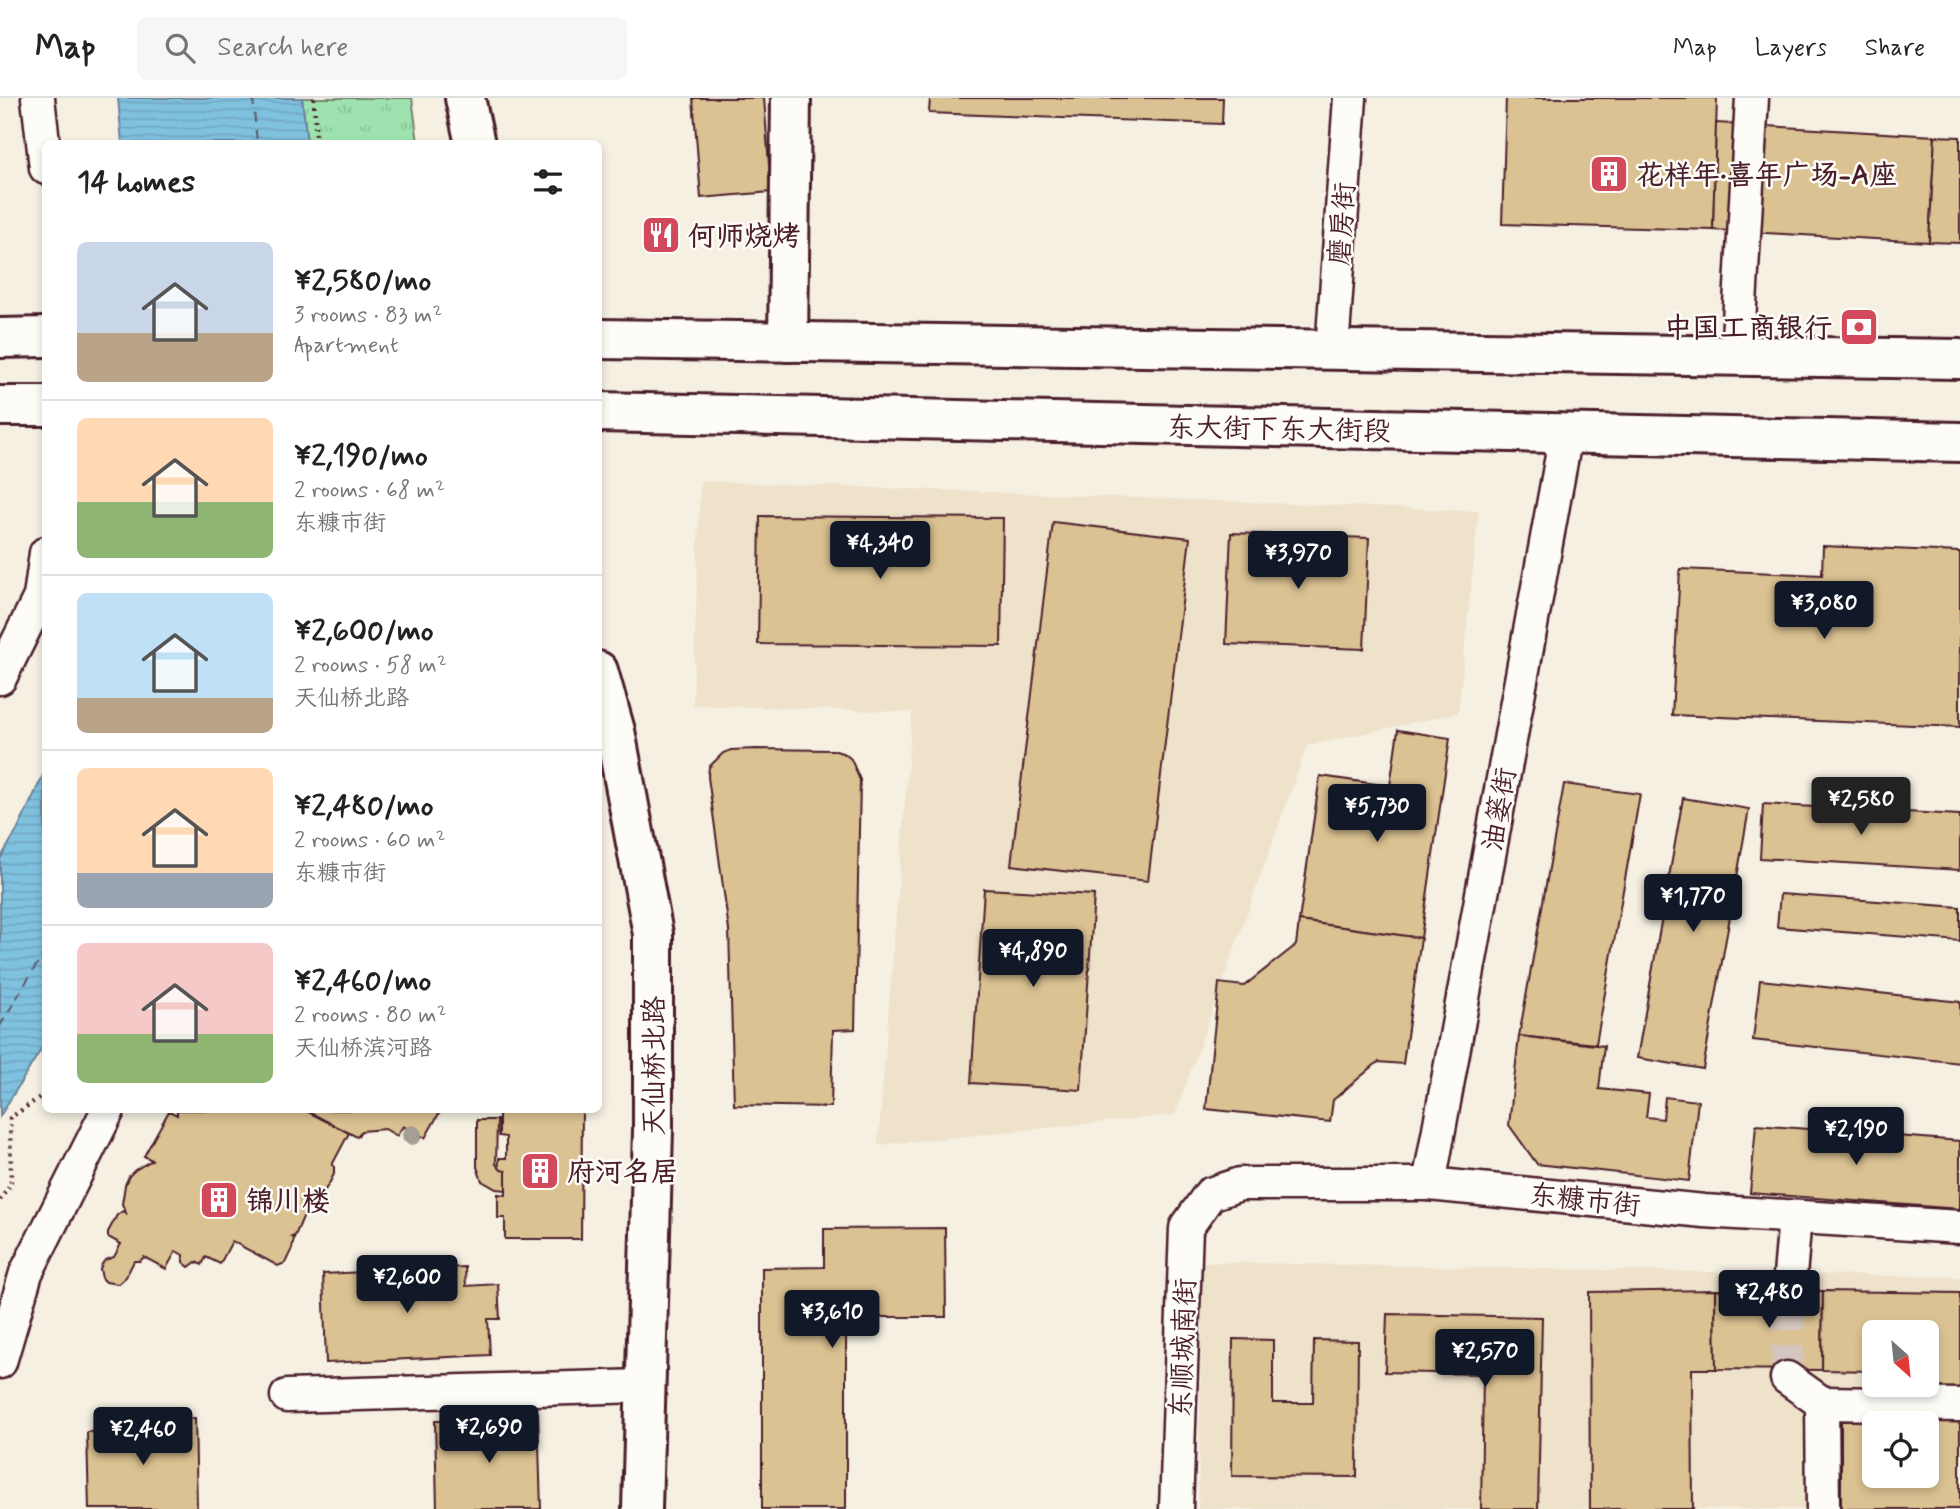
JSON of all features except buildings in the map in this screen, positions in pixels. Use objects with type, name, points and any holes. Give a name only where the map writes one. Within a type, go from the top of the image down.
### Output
[{"type":"main road","points":[[465,98],[474,140]]},
{"type":"main road","points":[[788,342],[791,98]]},
{"type":"main road","points":[[0,338],[42,337]]},
{"type":"main road","points":[[602,339],[1960,359]]},
{"type":"main road","points":[[0,406],[42,406]]},
{"type":"main road","name":"东大街下东大街段","points":[[602,412],[1960,442]]},
{"type":"main road","name":"天仙桥北路","points":[[602,685],[615,731],[653,934],[653,1130],[642,1509]]},
{"type":"street","points":[[38,98],[43,140]]},
{"type":"street","name":"磨房街","points":[[1332,350],[1350,98]]},
{"type":"street","points":[[1737,356],[1752,98]]},
{"type":"street","name":"油篓街","points":[[1429,1184],[1566,434]]},
{"type":"street","points":[[0,678],[40,597],[42,582]]},
{"type":"street","points":[[0,1362],[26,1273],[106,1113]]},
{"type":"street","name":"东糠市街","points":[[1210,1194],[1240,1184],[1429,1184],[1691,1209],[1960,1227]]},
{"type":"street","name":"东顺城南街","points":[[1176,1509],[1186,1228],[1210,1194]]},
{"type":"street","points":[[1789,1287],[1795,1216]]},
{"type":"street","points":[[1787,1378],[1822,1403],[1960,1405]]},
{"type":"street","points":[[287,1396],[644,1386]]},
{"type":"street","points":[[1822,1403],[1823,1509]]},
{"type":"path","points":[[314,98],[316,140]]},
{"type":"path","points":[[0,1200],[11,1184],[10,1118],[42,1096]]},
{"type":"shaded area","points":[[700,481],[1479,511],[1458,713],[1307,746],[1175,1115],[878,1145],[912,712],[693,705]]},
{"type":"shaded area","points":[[1203,1262],[1960,1277],[1960,1509],[1198,1509]]},
{"type":"green space","points":[[302,98],[412,98],[418,140],[307,140]]},
{"type":"water","points":[[118,98],[302,98],[307,140],[122,140]]},
{"type":"water","points":[[42,777],[42,1048],[0,1116],[0,859],[19,827]]},
{"type":"ferry route","points":[[253,98],[257,140]]},
{"type":"ferry route","points":[[0,1026],[42,956]]},
{"type":"tunnel","points":[[1787,1378],[1789,1287]]},
{"type":"place","name":"花样年·喜年广场-A座","points":[[1609,174]]},
{"type":"place","name":"何师烧烤","points":[[661,235]]},
{"type":"place","name":"中国工商银行","points":[[1859,327]]},
{"type":"place","name":"府河名居","points":[[540,1171]]},
{"type":"place","name":"锦川楼","points":[[219,1200]]}]
